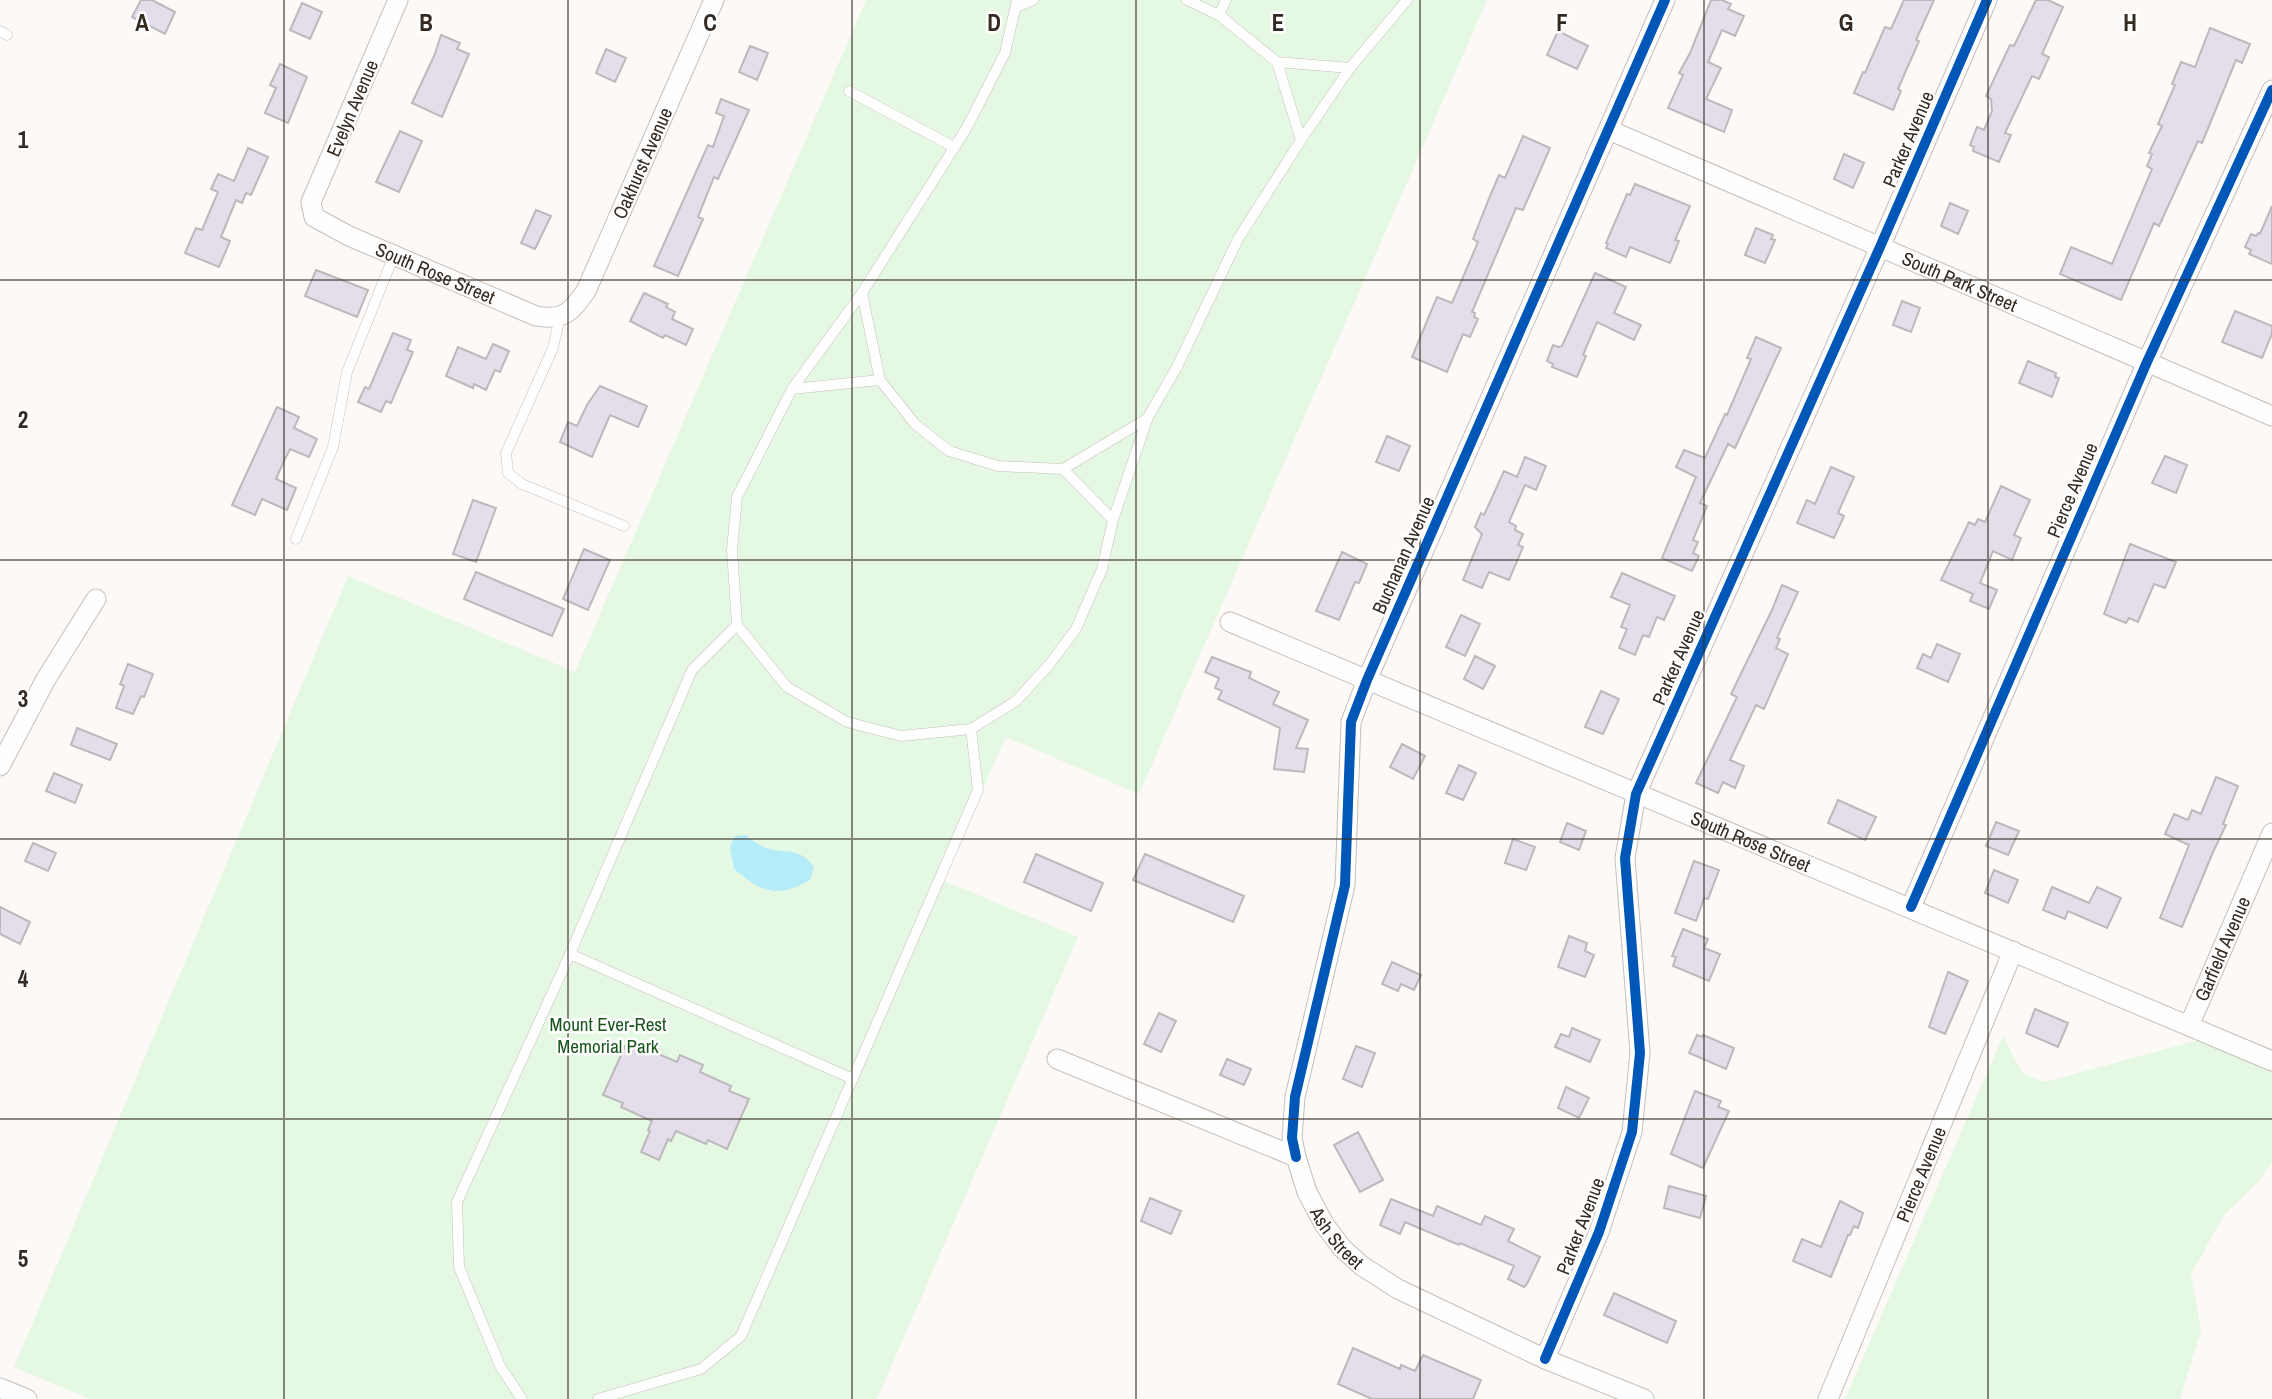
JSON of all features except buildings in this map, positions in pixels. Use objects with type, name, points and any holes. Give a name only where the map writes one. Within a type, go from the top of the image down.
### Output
[{"type":"street","name":"Evelyn Avenue","points":[[314,217],[311,202],[398,0]]},
{"type":"street","name":"Oakhurst Avenue","points":[[559,317],[572,311],[586,290],[714,0]]},
{"type":"street","name":"Buchanan Avenue","points":[[1296,1157],[1293,1138],[1295,1097],[1345,885],[1351,722],[1665,0]]},
{"type":"street","name":"Parker Avenue","points":[[1545,1359],[1599,1232],[1632,1132],[1640,1053],[1625,858],[1636,794],[1987,0]]},
{"type":"street","name":"Pierce Avenue","points":[[1911,907],[2147,362],[2272,90]]},
{"type":"street","name":"South Park Street","points":[[1609,130],[2272,416]]},
{"type":"street","name":"South Rose Street","points":[[314,217],[349,236],[536,316],[551,319],[559,317]]},
{"type":"street","points":[[0,766],[46,679],[96,599]]},
{"type":"street","name":"South Rose Street","points":[[1230,622],[2272,1061]]},
{"type":"street","name":"Garfield Avenue","points":[[2189,1026],[2272,833]]},
{"type":"street","name":"Pierce Avenue","points":[[1828,1399],[2013,951]]},
{"type":"street","points":[[1057,1059],[1296,1157]]},
{"type":"street","name":"Ash Street","points":[[1296,1157],[1307,1192],[1324,1224],[1342,1248],[1362,1266],[1398,1289],[1545,1359],[1644,1399]]},
{"type":"street","points":[[0,1388],[27,1399]]},
{"type":"lane","points":[[1033,0],[1016,4],[1004,52],[966,129],[862,293],[792,389],[737,497],[732,550],[737,625],[788,687],[847,722],[901,736],[971,729],[1016,701],[1049,665],[1076,629],[1102,569],[1113,520],[1148,417],[1177,367],[1238,239],[1350,68],[1407,0]]},
{"type":"lane","points":[[1187,0],[1219,15],[1277,62],[1301,140]]},
{"type":"lane","points":[[1219,15],[1226,0]]},
{"type":"lane","points":[[1277,62],[1350,68]]},
{"type":"lane","points":[[849,91],[954,147]]},
{"type":"lane","points":[[296,539],[333,447],[347,372],[394,255]]},
{"type":"lane","points":[[862,293],[880,380],[915,424],[949,451],[998,466],[1063,469],[1148,417]]},
{"type":"lane","points":[[559,317],[553,348],[506,453],[508,473],[522,484],[624,526]]},
{"type":"lane","points":[[792,389],[880,380]]},
{"type":"lane","points":[[1063,469],[1113,520]]},
{"type":"lane","points":[[522,1399],[500,1366],[459,1267],[457,1202],[569,954],[692,670],[737,625]]},
{"type":"lane","points":[[598,1399],[701,1369],[741,1336],[978,790],[971,729]]},
{"type":"lane","points":[[569,954],[853,1079]]},
{"type":"green space","name":"Mount Ever-Rest Memorial Park","points":[[866,0],[1487,0],[1139,794],[1006,737],[942,880],[1078,937],[877,1399],[89,1399],[14,1367],[348,576],[575,672]]},
{"type":"green space","points":[[2003,1036],[2022,1073],[2045,1082],[2202,1039],[2272,1068],[2272,1162],[2259,1181],[2224,1215],[2191,1274],[2201,1331],[2180,1399],[1845,1399]]},
{"type":"water","points":[[746,835],[767,848],[797,853],[805,858],[814,867],[810,880],[788,890],[778,891],[761,888],[744,877],[734,869],[730,847],[735,836]]},
{"type":"cycle path","points":[[1296,1157],[1292,1138],[1295,1097],[1345,885],[1351,722],[1665,0]]},
{"type":"cycle path","points":[[1545,1359],[1599,1232],[1632,1132],[1640,1053],[1625,858],[1636,794],[1987,0]]},
{"type":"cycle path","points":[[1911,907],[2147,362],[2272,90]]}]
